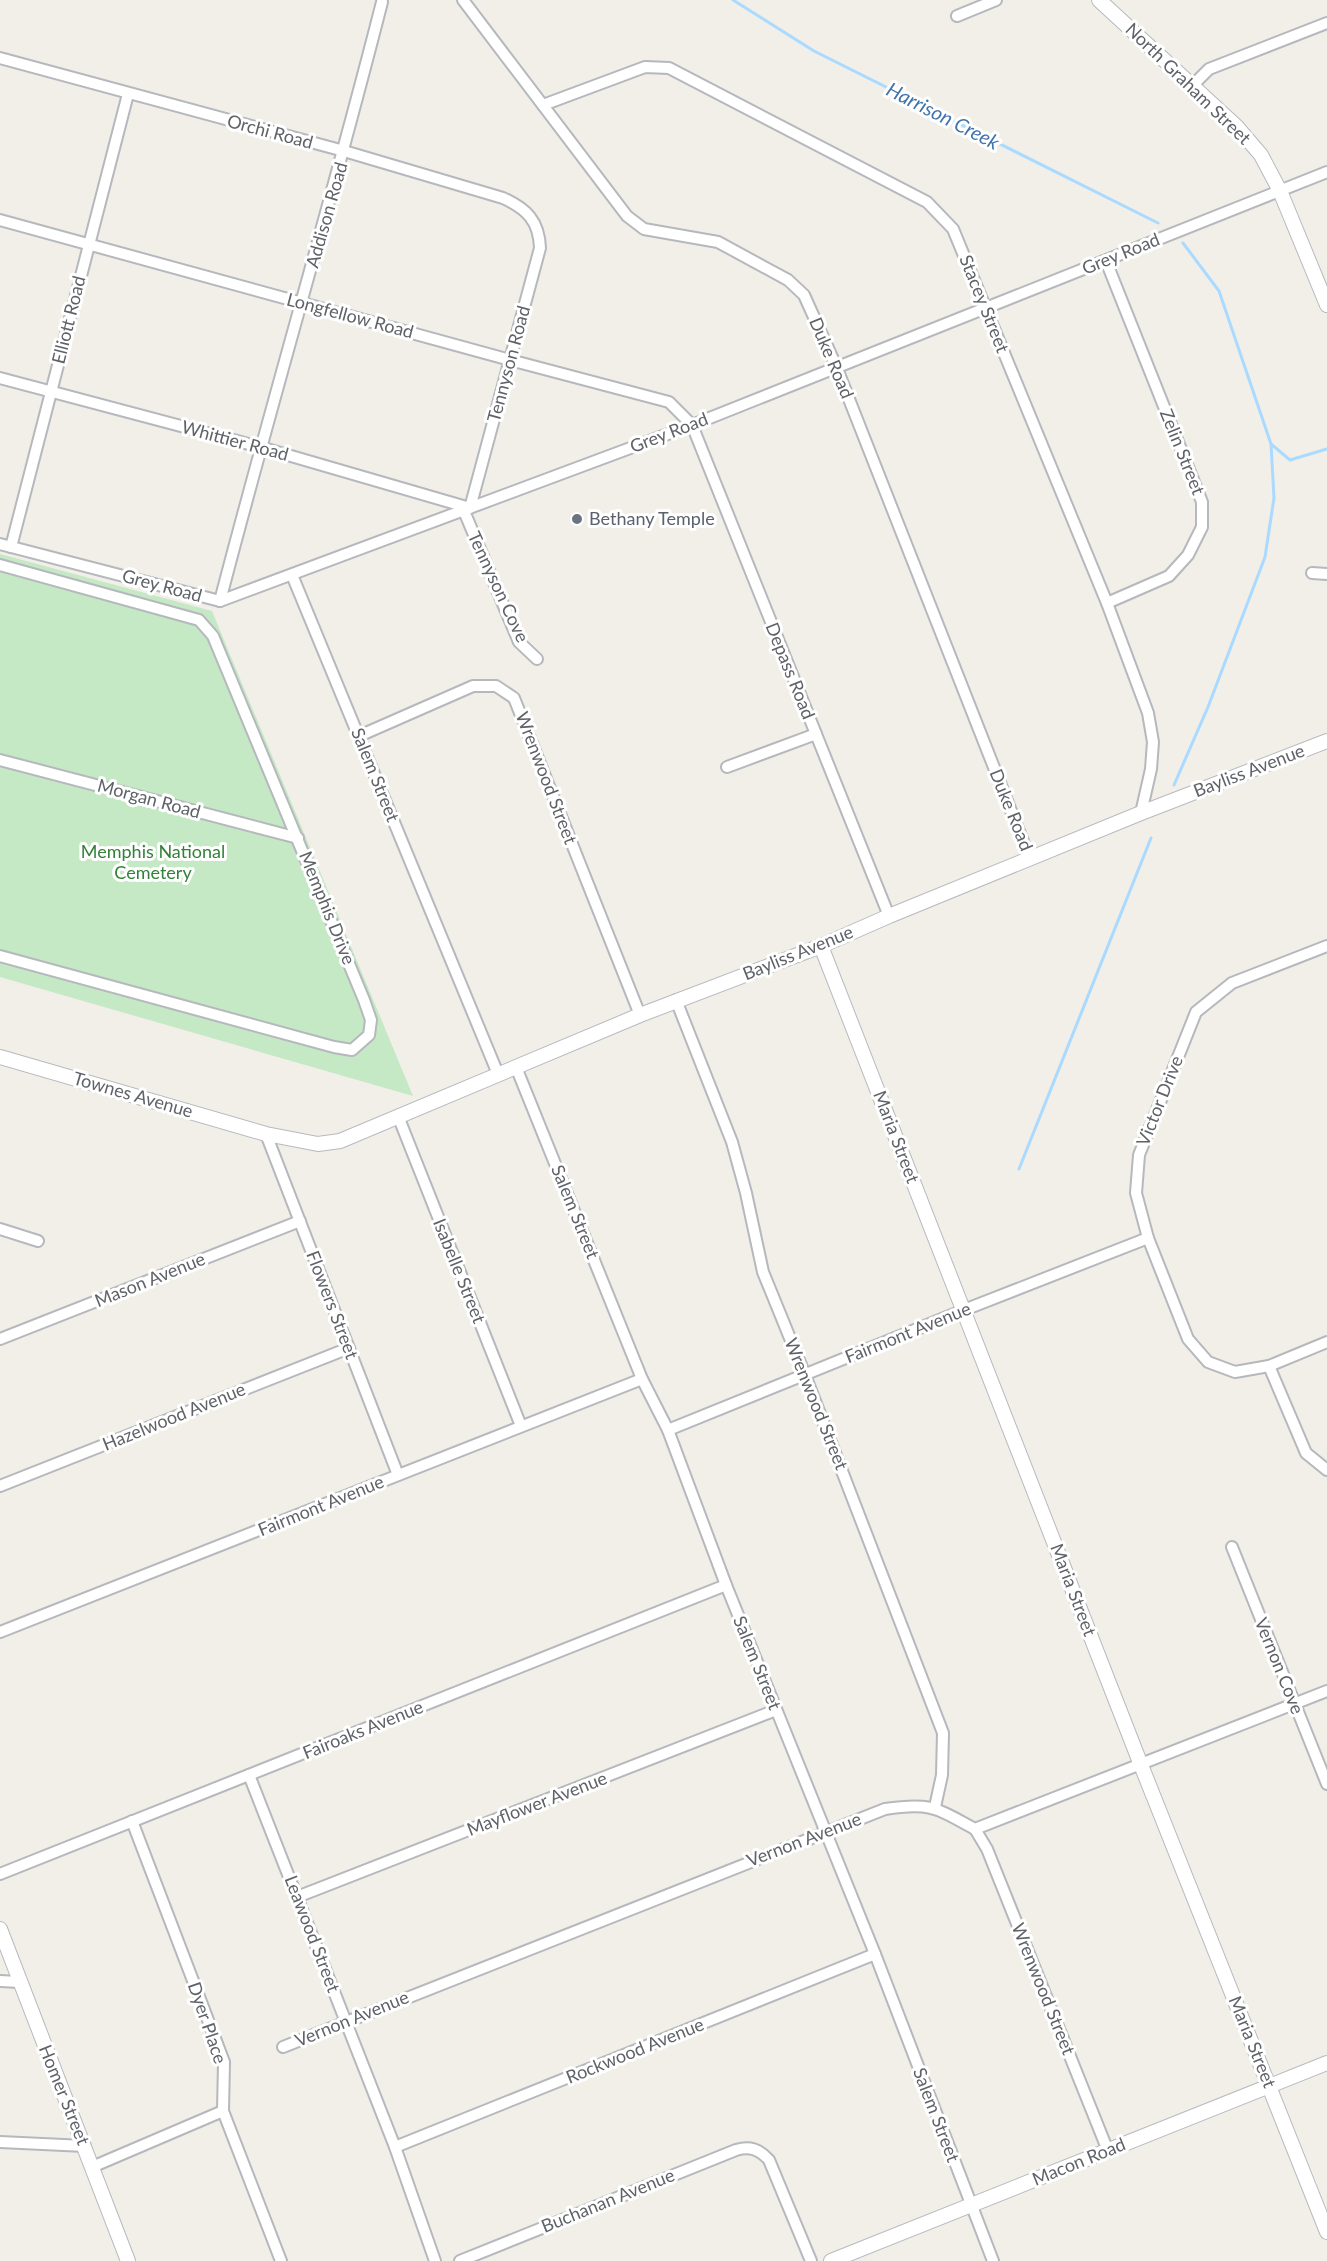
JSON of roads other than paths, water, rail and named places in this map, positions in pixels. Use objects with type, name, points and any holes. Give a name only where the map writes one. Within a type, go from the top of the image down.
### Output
[{"type":"street","name":"Duke Road","points":[[463,0],[627,216],[644,229],[718,242],[788,279],[804,295],[836,366],[1030,859]]},
{"type":"street","points":[[957,16],[996,0]]},
{"type":"street","name":"North Graham Street","points":[[1099,0],[1237,127],[1261,155],[1280,190],[1327,305]]},
{"type":"street","name":"Addison Road","points":[[220,601],[260,447],[344,151],[381,1]]},
{"type":"street","points":[[1192,86],[1209,69],[1327,23]]},
{"type":"street","name":"Orchi Road","points":[[0,58],[344,151],[503,198],[521,206],[532,220]]},
{"type":"street","name":"Stacey Street","points":[[543,105],[645,67],[669,68],[927,202],[953,229],[1107,603],[1148,713],[1153,742],[1151,769],[1141,813]]},
{"type":"street","name":"Elliott Road","points":[[5,545],[51,391],[128,94]]},
{"type":"street","name":"Grey Road","points":[[5,545],[220,601],[692,425],[1327,172]]},
{"type":"street","name":"Longfellow Road","points":[[0,220],[669,402],[692,425]]},
{"type":"street","name":"Tennyson Road","points":[[467,510],[540,248],[539,233],[532,220]]},
{"type":"street","name":"Zelin Street","points":[[1106,261],[1202,502],[1202,527],[1188,555],[1169,576],[1107,603]]},
{"type":"street","name":"Whittier Road","points":[[0,378],[260,447],[467,510]]},
{"type":"street","name":"Depass Road","points":[[692,425],[889,916]]},
{"type":"street","name":"Tennyson Cove","points":[[467,510],[519,642],[537,659]]},
{"type":"street","name":"Memphis Drive","points":[[0,565],[200,620],[213,636],[371,1020],[369,1035],[352,1050],[334,1047],[0,956]]},
{"type":"street","points":[[1312,573],[1327,574]]},
{"type":"street","name":"Salem Street","points":[[292,575],[498,1074]]},
{"type":"street","name":"Wrenwood Street","points":[[359,736],[473,686],[495,686],[514,698],[640,1015]]},
{"type":"street","points":[[727,767],[816,734]]},
{"type":"street","name":"Bayliss Avenue","points":[[266,1134],[318,1144],[340,1141],[676,1000],[822,946],[889,916],[1141,813],[1327,741]]},
{"type":"street","name":"Morgan Road","points":[[0,760],[298,838]]},
{"type":"street","name":"Maria Street","points":[[822,946],[1141,1765],[1327,2232]]},
{"type":"street","name":"Victor Drive","points":[[1269,1366],[1235,1372],[1208,1361],[1188,1339],[1148,1238],[1137,1193],[1139,1155],[1196,1012],[1232,983],[1327,946]]},
{"type":"street","name":"Wrenwood Street","points":[[676,1000],[732,1142],[763,1272],[944,1733],[942,1774],[935,1807]]},
{"type":"street","name":"Townes Avenue","points":[[0,1057],[266,1134]]},
{"type":"street","name":"Salem Street","points":[[516,1067],[642,1378],[668,1430],[726,1585],[874,1954],[993,2261]]},
{"type":"street","name":"Isabelle Street","points":[[398,1116],[520,1426]]},
{"type":"street","name":"Flowers Street","points":[[266,1134],[398,1475]]},
{"type":"street","name":"Mason Avenue","points":[[0,1339],[300,1221]]},
{"type":"street","points":[[0,1229],[38,1241]]},
{"type":"street","name":"Fairmont Avenue","points":[[668,1430],[1148,1238]]},
{"type":"street","points":[[1327,1342],[1269,1366],[1306,1453],[1327,1470]]},
{"type":"street","name":"Hazelwood Avenue","points":[[0,1486],[349,1348]]},
{"type":"street","name":"Fairmont Avenue","points":[[0,1632],[642,1378]]},
{"type":"street","name":"Vernon Cove","points":[[1232,1547],[1327,1784]]},
{"type":"street","name":"Fairoaks Avenue","points":[[0,1874],[726,1585]]},
{"type":"street","points":[[975,1829],[1327,1690]]},
{"type":"street","name":"Mayflower Avenue","points":[[297,1898],[776,1710]]},
{"type":"street","name":"Leawood Street","points":[[249,1775],[395,2147],[435,2261]]},
{"type":"street","name":"Vernon Avenue","points":[[283,2047],[885,1809],[912,1805],[935,1807],[975,1829]]},
{"type":"street","name":"Dyer Place","points":[[132,1821],[224,2062],[223,2111],[281,2261]]},
{"type":"street","name":"Wrenwood Street","points":[[975,1829],[987,1849],[1108,2151]]},
{"type":"street","name":"Homer Street","points":[[0,1929],[128,2261]]},
{"type":"street","name":"Rockwood Avenue","points":[[395,2147],[874,1954]]},
{"type":"street","points":[[0,1982],[20,1982]]},
{"type":"street","name":"Macon Road","points":[[831,2261],[1327,2063]]},
{"type":"street","points":[[92,2166],[223,2111]]},
{"type":"street","points":[[0,2142],[85,2146]]},
{"type":"street","name":"Buchanan Avenue","points":[[460,2261],[736,2150],[747,2148],[757,2150],[769,2160],[810,2261]]},
{"type":"waterway","name":"Harrison Creek","points":[[733,0],[814,51],[1158,223]]},
{"type":"waterway","name":"Harrison Creek","points":[[1183,243],[1219,291],[1271,444],[1290,460],[1327,449]]},
{"type":"waterway","points":[[1174,785],[1208,707],[1265,557],[1274,498],[1271,444]]},
{"type":"waterway","points":[[1019,1169],[1151,838]]},
{"type":"place","name":"Bethany Temple","points":[[577,519]]},
{"type":"park label","name":"Memphis National Cemetery","points":[[153,862]]}]
